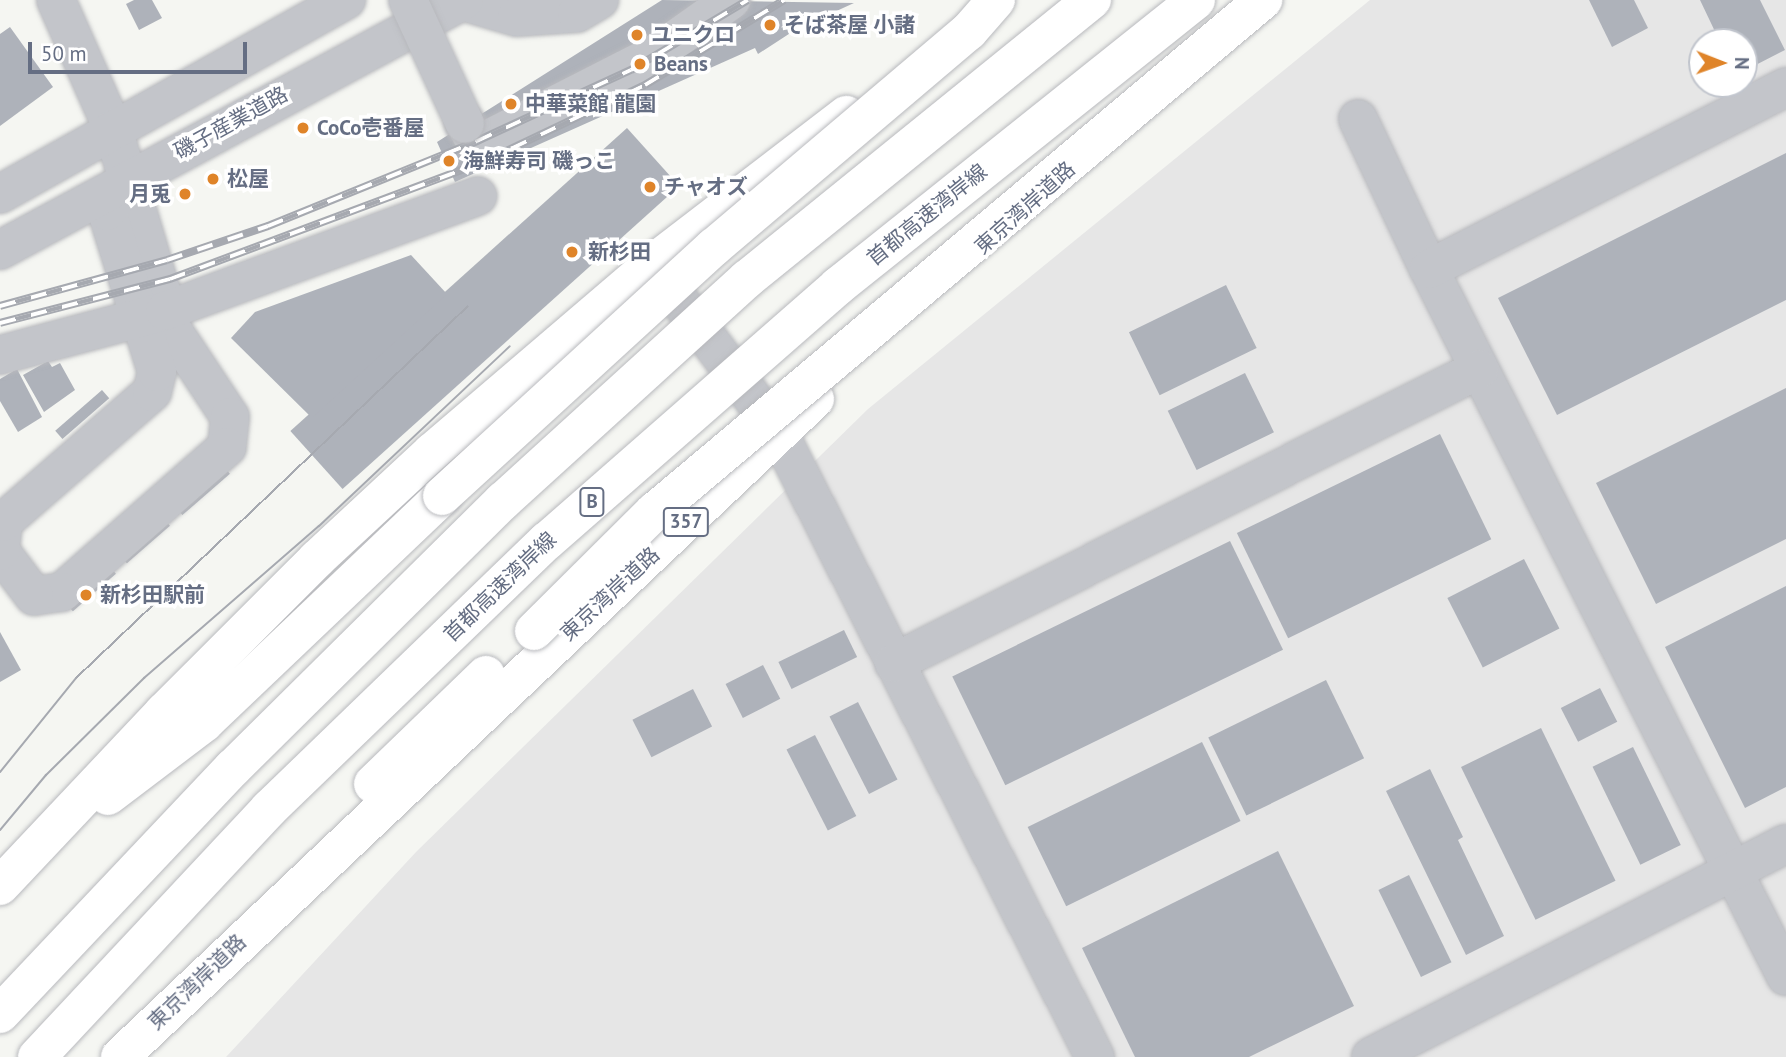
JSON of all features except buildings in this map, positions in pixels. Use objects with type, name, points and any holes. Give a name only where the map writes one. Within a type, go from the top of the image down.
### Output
[{"type":"highway","points":[[35,848],[204,723],[442,496],[714,247],[984,13],[1011,0]]},
{"type":"highway","points":[[0,886],[317,559],[432,452],[652,264],[834,123],[1011,0]]},
{"type":"highway","points":[[0,1014],[233,768],[503,501],[747,279],[1092,0]]},
{"type":"highway","name":"首都高速湾岸線","points":[[37,1057],[269,809],[547,541],[838,286],[1196,0]]},
{"type":"highway","points":[[130,1048],[414,740],[534,631],[654,512],[1263,0]]},
{"type":"highway","name":"東京湾岸道路","points":[[130,1048],[778,432],[1216,33],[1263,0]]},
{"type":"street","points":[[56,0],[113,129],[127,180],[107,211],[151,315],[157,372],[152,392],[3,522],[0,551],[34,596],[62,592],[226,447],[230,416],[173,331],[151,315]]},
{"type":"street","points":[[0,194],[346,0]]},
{"type":"street","points":[[408,0],[477,145],[652,56],[731,0]]},
{"type":"street","points":[[463,0],[517,17],[578,13],[599,0]]},
{"type":"street","name":"磯子産業道路","points":[[0,250],[463,0]]},
{"type":"street","points":[[1429,269],[1786,87]]},
{"type":"street","points":[[1358,118],[1429,269],[1786,976]]},
{"type":"street","points":[[0,355],[151,315],[477,196]]},
{"type":"street","points":[[652,264],[778,432],[1095,1057]]},
{"type":"street","points":[[894,663],[1479,369]]},
{"type":"street","points":[[1371,1057],[1786,844]]},
{"type":"shaded area","points":[[1370,0],[1786,0],[1786,1057],[226,1057],[416,852],[868,409]]},
{"type":"tram line","points":[[0,772],[76,678],[468,306]]},
{"type":"tram line","points":[[0,830],[46,775],[144,678],[319,526],[510,346]]},
{"type":"railway","points":[[0,306],[167,260],[268,226],[477,141],[631,70],[748,0]]},
{"type":"railway","points":[[0,323],[170,279],[483,162],[645,85],[784,0]]},
{"type":"place","name":"そば茶屋 小諸","points":[[770,25]]},
{"type":"place","name":"ユニクロ","points":[[637,35]]},
{"type":"place","name":"Beans","points":[[640,64]]},
{"type":"place","name":"中華菜館 龍園","points":[[511,104]]},
{"type":"place","name":"CoCo壱番屋","points":[[303,128]]},
{"type":"place","name":"海鮮寿司 磯っこ","points":[[449,161]]},
{"type":"place","name":"松屋","points":[[213,179]]},
{"type":"place","name":"チャオズ","points":[[650,187]]},
{"type":"place","name":"月兎","points":[[185,194]]},
{"type":"place","name":"新杉田","points":[[572,252]]},
{"type":"place","name":"新杉田駅前","points":[[86,595]]}]
